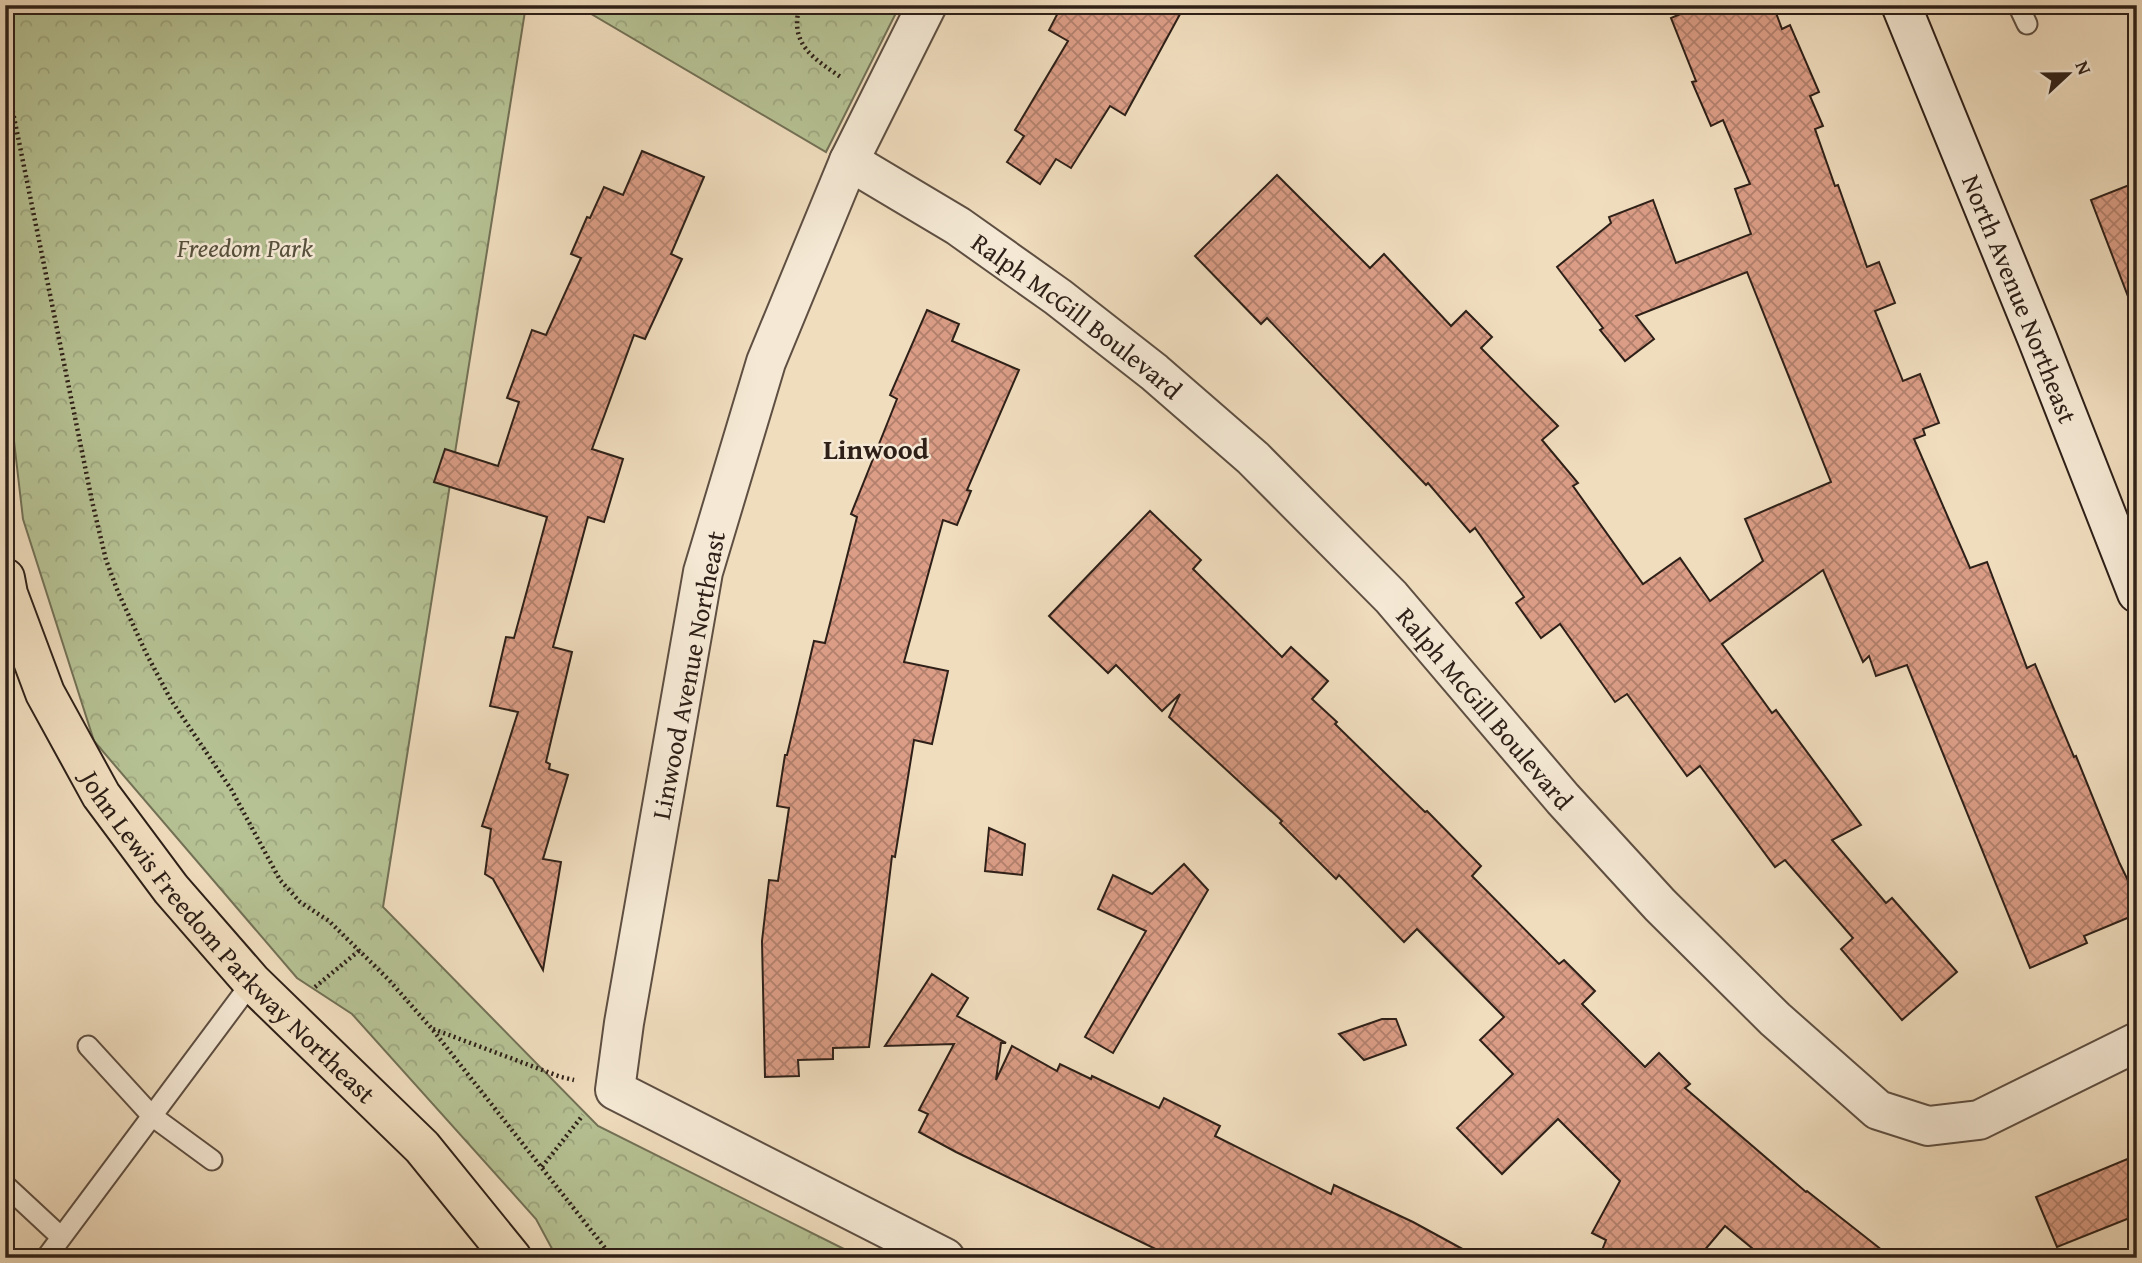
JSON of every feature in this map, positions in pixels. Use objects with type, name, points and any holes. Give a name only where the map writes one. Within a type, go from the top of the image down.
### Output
[{"type":"highway","name":"John Lewis Freedom Parkway Northeast","points":[[5,578],[8,594],[45,693],[101,795],[171,889],[252,982],[422,1147],[512,1258]]},
{"type":"street","name":"Linwood Avenue Northeast","points":[[601,1101],[626,1010],[703,572],[766,362],[849,161],[927,5]]},
{"type":"street","name":"North Avenue Northeast","points":[[1901,5],[2037,338],[2137,593]]},
{"type":"street","name":"Ralph McGill Boulevard","points":[[849,161],[958,226],[1058,296],[1154,372],[1253,458],[1391,597],[1563,799],[1660,905],[1775,1018],[1878,1110],[1928,1126],[1979,1120],[2137,1042]]},
{"type":"street","points":[[601,1101],[945,1258]]},
{"type":"lane","points":[[2018,5],[2027,24]]},
{"type":"lane","points":[[46,1258],[252,982]]},
{"type":"lane","points":[[88,1046],[152,1116],[212,1160]]},
{"type":"lane","points":[[5,1185],[61,1237]]},
{"type":"path","points":[[800,5],[797,15],[798,33],[808,54],[850,84]]},
{"type":"path","points":[[5,73],[106,560],[146,653],[171,700],[231,789],[289,892],[328,921],[360,950],[432,1029],[614,1258]]},
{"type":"path","points":[[313,989],[360,950]]},
{"type":"path","points":[[432,1029],[574,1080]]},
{"type":"path","points":[[542,1167],[580,1118],[601,1101]]},
{"type":"green space","name":"Freedom Park","points":[[5,5],[526,5],[383,907],[598,1126],[862,1258],[557,1258],[536,1219],[352,1014],[297,978],[94,741],[23,519],[5,363]]},
{"type":"green space","points":[[576,5],[900,5],[826,152]]},
{"type":"building","points":[[1062,5],[1185,5],[1125,115],[1110,106],[1071,168],[1056,159],[1040,184],[1007,162],[1024,136],[1015,130],[1068,41],[1049,30]]},
{"type":"building","points":[[1701,5],[1773,5],[1782,29],[1790,25],[1819,92],[1810,96],[1823,126],[1815,129],[1835,186],[1838,185],[1867,267],[1879,262],[1895,303],[1875,311],[1903,381],[1920,374],[1939,423],[1923,429],[1925,435],[1914,439],[1970,568],[1987,562],[2027,668],[2035,664],[2137,899],[2137,914],[2084,936],[2087,943],[2030,968],[1907,665],[1876,676],[1869,656],[1863,662],[1823,570],[1722,644],[1772,713],[1776,710],[1861,825],[1832,840],[1886,903],[1892,898],[1957,972],[1902,1020],[1841,949],[1853,938],[1785,860],[1775,867],[1700,766],[1687,776],[1627,694],[1615,702],[1560,624],[1541,638],[1516,603],[1524,597],[1475,528],[1470,532],[1428,483],[1426,485],[1267,318],[1261,324],[1195,256],[1277,175],[1370,268],[1384,254],[1451,326],[1466,311],[1492,337],[1481,348],[1558,426],[1542,440],[1578,483],[1573,486],[1643,584],[1680,558],[1710,601],[1763,561],[1745,519],[1831,482],[1747,272],[1636,316],[1654,339],[1625,361],[1557,267],[1611,223],[1609,217],[1653,200],[1676,263],[1751,234],[1735,189],[1750,184],[1723,120],[1711,126],[1692,82],[1696,81],[1671,18]]},
{"type":"building","points":[[642,151],[704,177],[671,254],[682,259],[645,339],[634,335],[592,449],[623,459],[604,522],[588,517],[553,647],[572,652],[546,762],[550,764],[549,769],[568,775],[543,859],[561,862],[543,970],[493,879],[485,874],[491,829],[482,826],[518,712],[490,706],[506,637],[514,638],[547,517],[434,482],[445,449],[498,466],[519,402],[507,398],[532,330],[546,335],[581,258],[571,254],[587,217],[590,218],[604,187],[623,195]]},
{"type":"building","points":[[2137,182],[2137,311],[2134,312],[2091,200]]},
{"type":"building","points":[[927,310],[959,324],[952,341],[1019,370],[967,490],[971,491],[957,525],[943,520],[904,662],[948,671],[932,744],[914,740],[895,857],[892,856],[869,1047],[833,1048],[833,1059],[798,1060],[799,1076],[765,1077],[762,941],[769,880],[778,881],[789,808],[777,806],[785,755],[814,641],[825,643],[857,517],[851,514],[897,399],[890,395]]},
{"type":"building","points":[[1150,511],[1201,560],[1193,569],[1282,657],[1291,647],[1328,681],[1312,699],[1481,866],[1472,876],[1559,964],[1564,960],[1595,991],[1582,1004],[1645,1067],[1659,1053],[1690,1084],[1685,1088],[1806,1192],[1892,1258],[1764,1258],[1725,1226],[1698,1258],[1599,1258],[1606,1240],[1592,1233],[1620,1181],[1558,1119],[1502,1174],[1457,1128],[1513,1074],[1480,1040],[1504,1017],[1417,929],[1404,942],[1339,875],[1336,879],[1280,823],[1282,821],[1169,717],[1180,694],[1162,711],[1116,665],[1108,673],[1049,616]]},
{"type":"building","points":[[989,828],[1025,844],[1022,875],[985,871]]},
{"type":"building","points":[[1184,864],[1208,890],[1113,1053],[1085,1037],[1146,931],[1098,909],[1113,875],[1152,894]]},
{"type":"building","points":[[932,974],[968,998],[957,1016],[1006,1043],[1001,1043],[996,1080],[1012,1046],[1057,1071],[1060,1064],[1159,1108],[1164,1098],[1220,1126],[1215,1136],[1331,1194],[1334,1185],[1413,1222],[1479,1258],[1174,1258],[956,1152],[919,1132],[928,1114],[919,1110],[954,1044],[885,1046]]},
{"type":"building","points":[[1382,1019],[1396,1019],[1406,1045],[1364,1060],[1339,1034]]},
{"type":"building","points":[[2137,1155],[2137,1215],[2057,1247],[2036,1197]]},
{"type":"district","name":"Linwood","points":[[876,448]]}]
